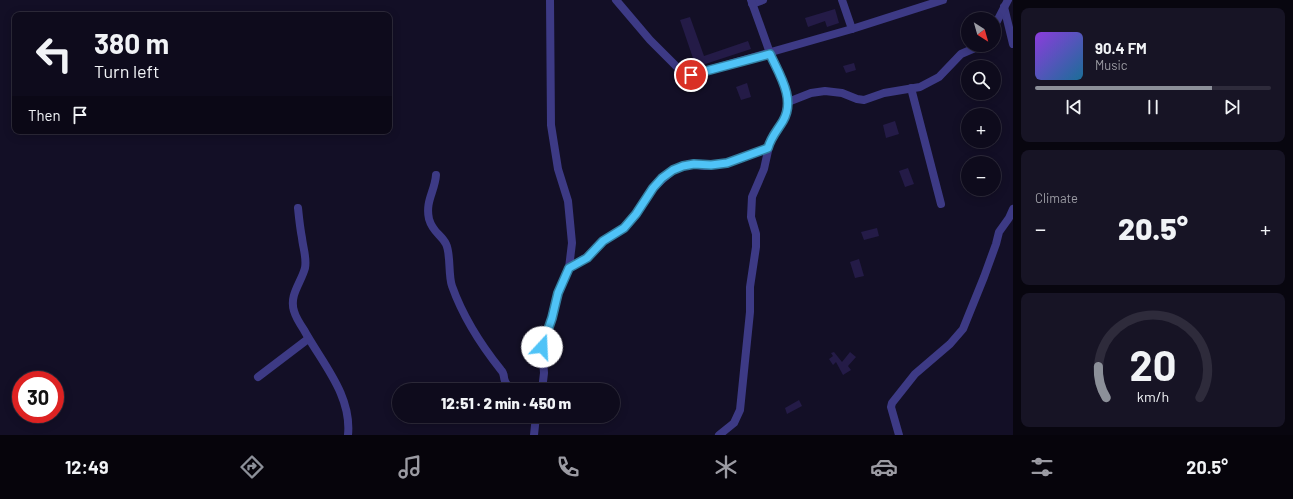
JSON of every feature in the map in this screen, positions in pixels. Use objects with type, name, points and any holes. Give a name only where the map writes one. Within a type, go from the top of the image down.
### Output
[{"type":"street","points":[[543,383],[544,373],[542,347],[552,318],[558,293],[569,268],[572,244],[571,217],[568,201],[558,169],[551,125],[550,0]]},
{"type":"street","points":[[616,0],[650,40],[685,74],[697,74],[770,54],[852,29],[924,3],[942,0]]},
{"type":"street","points":[[720,435],[734,423],[740,410],[750,312],[750,287],[756,247],[756,234],[751,217],[753,191],[764,169],[772,136],[785,117],[788,102],[785,86],[770,54],[752,2],[763,0]]},
{"type":"street","points":[[842,0],[852,29]]},
{"type":"street","points":[[1001,14],[1006,4]]},
{"type":"street","points":[[1006,4],[1013,44]]},
{"type":"street","points":[[788,102],[811,93],[825,91],[842,93],[864,100],[884,93],[912,88],[933,81],[946,71],[961,54],[966,52]]},
{"type":"street","points":[[912,88],[941,204]]},
{"type":"street","points":[[569,268],[587,258],[603,241],[624,228],[636,214],[653,188],[673,170],[689,164],[711,165],[727,163],[768,148]]},
{"type":"street","points":[[436,175],[429,200],[429,219],[434,230],[447,245],[448,261],[451,265],[450,279],[460,308],[481,344],[503,372],[504,381],[506,383]]},
{"type":"street","points":[[298,208],[305,267],[295,291],[293,303],[294,311],[308,339],[330,371],[346,406],[348,417],[348,435]]},
{"type":"street","points":[[899,435],[891,407],[892,403],[915,374],[950,344],[963,329],[984,277],[999,232],[1009,218],[1013,209]]},
{"type":"street","points":[[258,377],[308,339]]},
{"type":"street","points":[[534,435],[535,423]]},
{"type":"building","points":[[835,9],[839,23],[827,27],[825,21],[808,27],[805,18]]},
{"type":"building","points":[[690,17],[704,56],[748,41],[751,49],[696,67],[680,20]]},
{"type":"building","points":[[854,63],[856,70],[846,73],[843,66]]},
{"type":"building","points":[[747,83],[751,97],[741,100],[736,87]]},
{"type":"building","points":[[895,121],[899,134],[886,138],[883,125]]},
{"type":"building","points":[[908,168],[914,184],[905,187],[899,171]]},
{"type":"building","points":[[877,228],[879,236],[864,240],[861,232]]},
{"type":"building","points":[[859,259],[864,276],[855,278],[850,262]]},
{"type":"building","points":[[834,352],[842,362],[850,352],[856,357],[848,366],[851,370],[843,375],[836,362],[833,365],[829,359],[833,356],[831,353]]},
{"type":"building","points":[[799,400],[802,406],[787,414],[785,408]]},
{"type":"route","points":[[542,347],[550,326],[560,286],[569,268],[587,258],[603,241],[624,228],[662,178],[678,167],[689,164],[705,166],[727,163],[745,158],[768,148],[772,136],[783,122],[787,113],[788,97],[785,86],[770,54],[691,75]]}]
